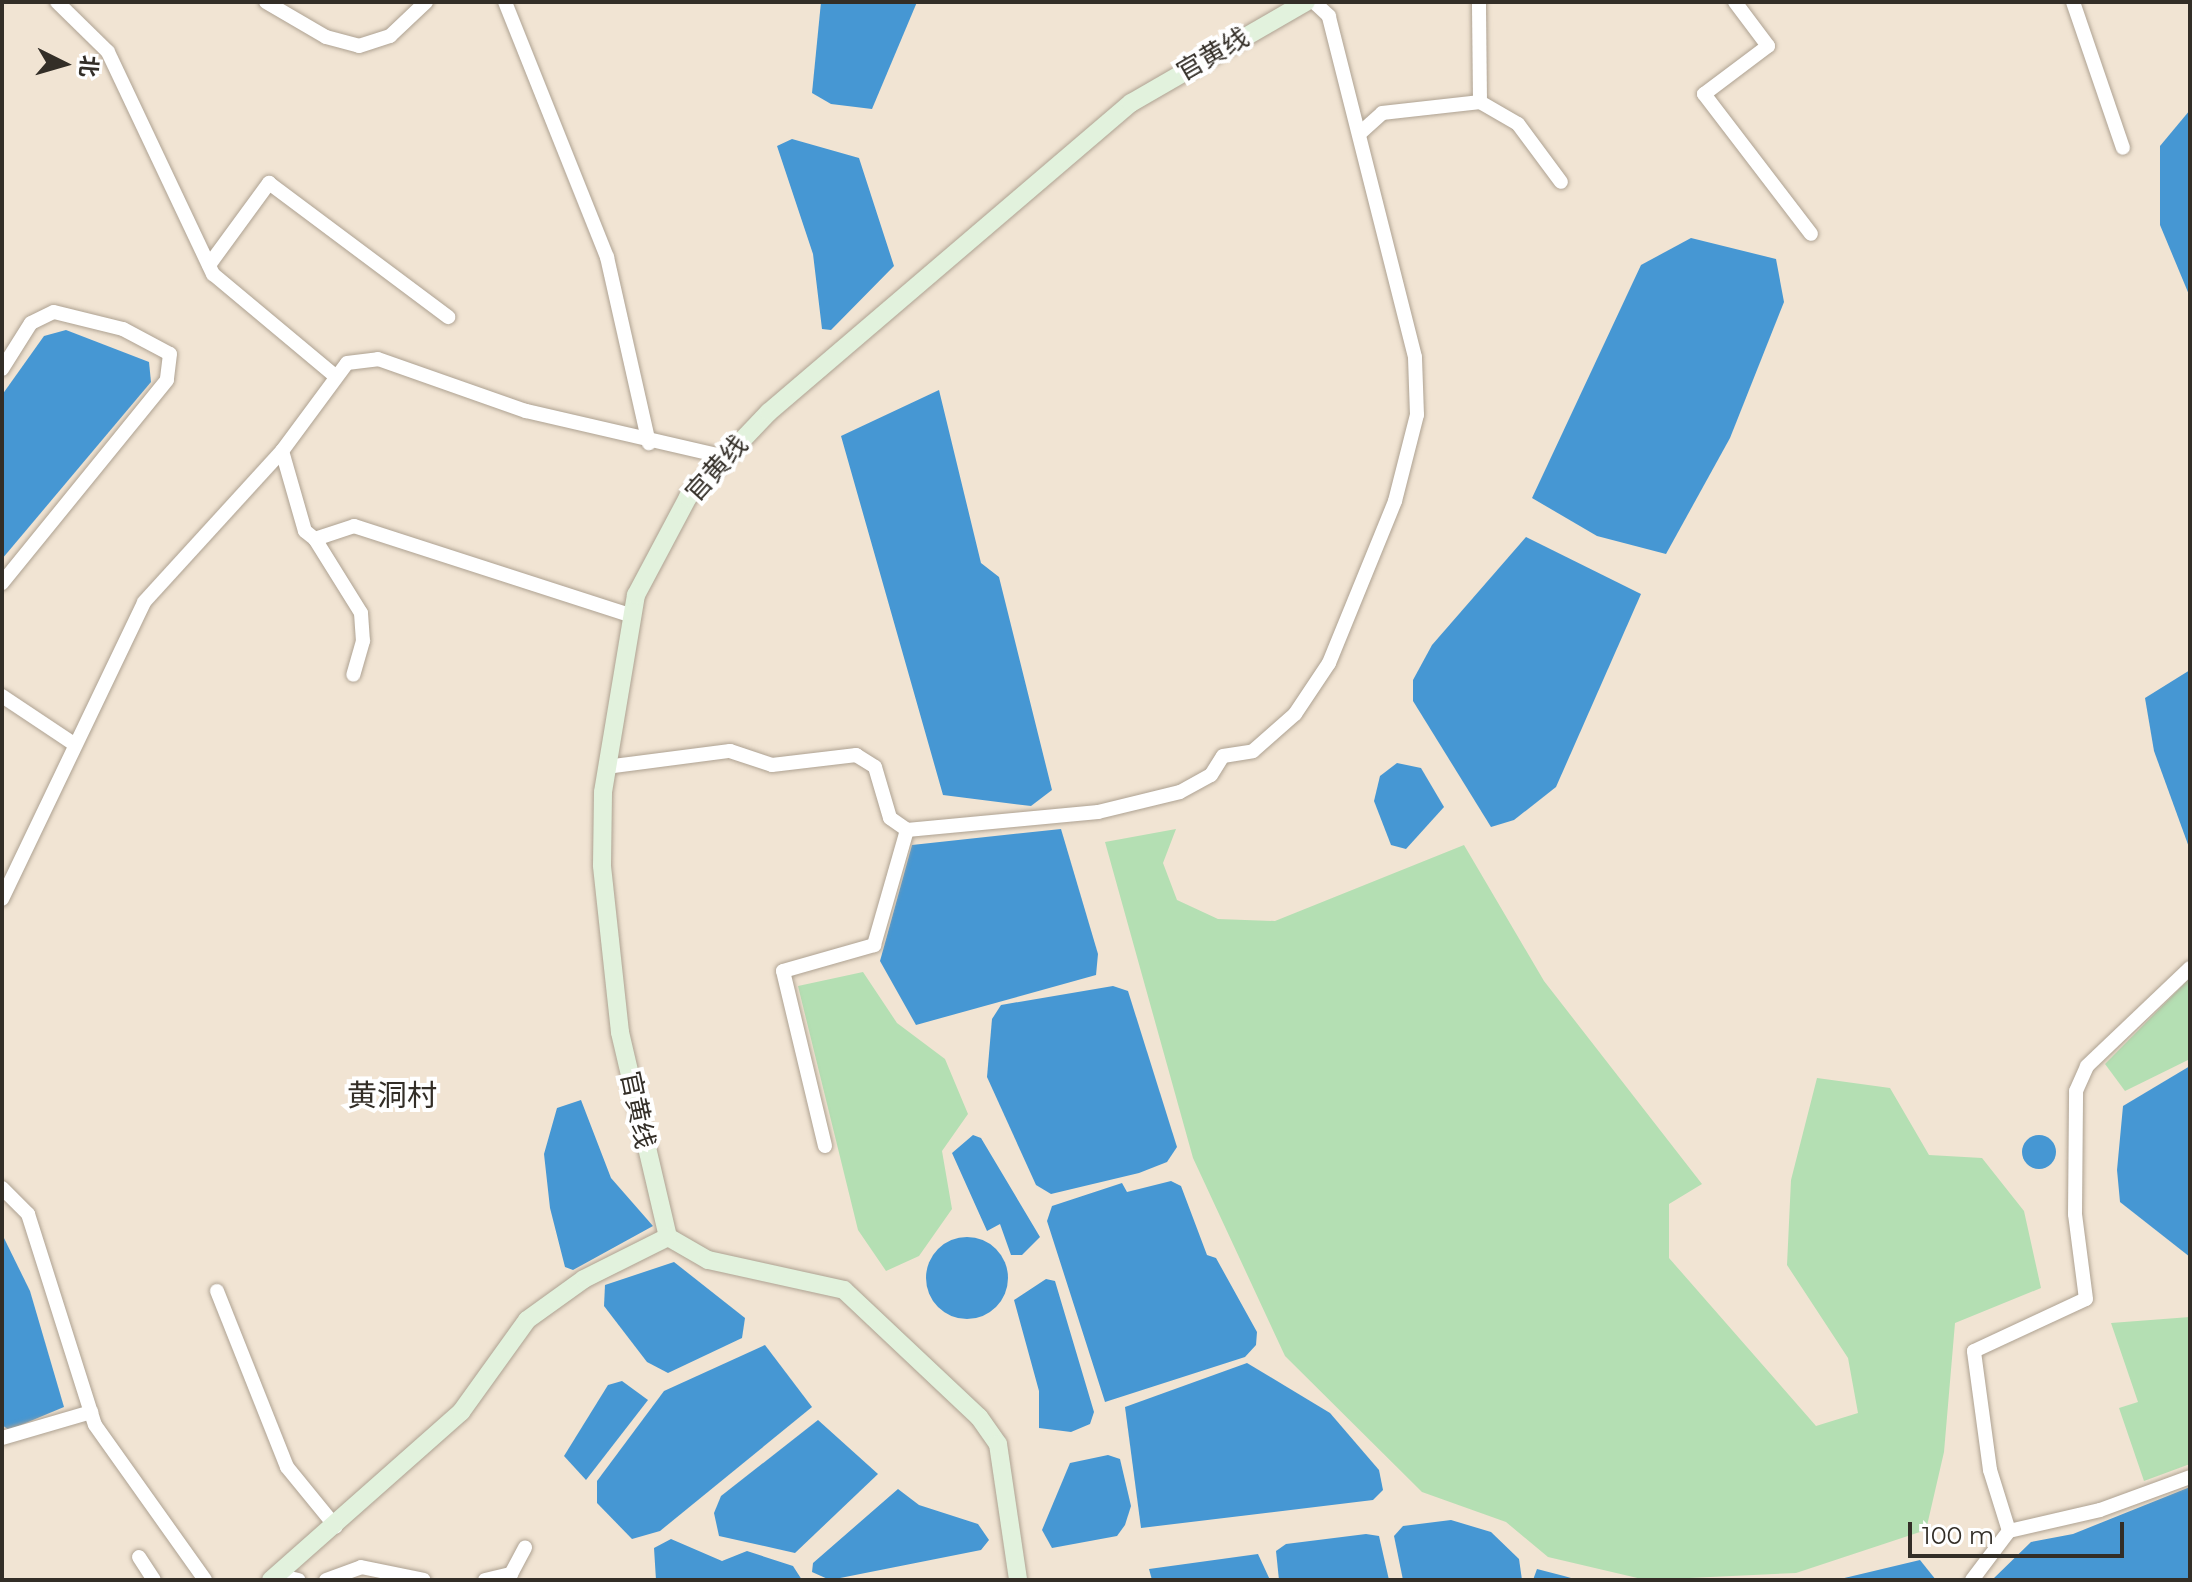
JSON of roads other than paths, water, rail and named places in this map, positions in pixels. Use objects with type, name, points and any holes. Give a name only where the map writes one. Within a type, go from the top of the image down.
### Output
[{"type":"street","points":[[57,2],[108,52],[209,265],[335,376]]},
{"type":"street","points":[[266,2],[326,37],[359,46],[390,36],[426,2]]},
{"type":"street","points":[[505,2],[607,257],[649,443]]},
{"type":"street","name":"官黄线","points":[[668,1237],[620,1032],[602,865],[606,767],[632,616],[688,497],[781,401],[1131,103],[1306,2]]},
{"type":"street","points":[[606,767],[730,751],[772,765],[856,755],[875,767],[890,818],[907,830],[1098,812],[1180,792],[1211,775],[1223,756],[1253,751],[1295,714],[1329,663],[1395,501],[1417,415],[1415,357],[1329,16],[1314,2]]},
{"type":"street","points":[[1479,2],[1480,102]]},
{"type":"street","points":[[1735,2],[1768,46],[1704,94],[1811,234]]},
{"type":"street","points":[[2073,2],[2123,148]]},
{"type":"street","points":[[1359,134],[1382,113],[1480,102],[1518,124],[1561,182]]},
{"type":"street","points":[[209,265],[269,183],[448,317]]},
{"type":"street","points":[[2,369],[31,323],[54,312],[123,329],[170,354],[167,380],[2,583]]},
{"type":"street","points":[[2,899],[144,602],[282,451],[347,363],[378,359],[526,411],[649,443],[726,457]]},
{"type":"street","points":[[282,451],[305,531],[315,539],[361,613],[363,641],[353,675]]},
{"type":"street","points":[[315,539],[354,526],[632,616]]},
{"type":"street","points":[[2,696],[74,744]]},
{"type":"street","points":[[825,1146],[783,971],[874,945],[907,830]]},
{"type":"street","points":[[2009,1531],[1990,1470],[1974,1351],[2086,1299],[2075,1214],[2076,1091],[2087,1066],[2190,968]]},
{"type":"street","points":[[2,1188],[28,1214],[91,1412],[205,1580]]},
{"type":"street","points":[[274,1578],[336,1527],[461,1412],[527,1320],[584,1279],[668,1237],[708,1260],[844,1290],[979,1417],[998,1444],[1018,1580]]},
{"type":"street","points":[[217,1291],[287,1467],[336,1527]]},
{"type":"street","points":[[2,1438],[91,1412]]},
{"type":"street","points":[[1972,1580],[2009,1531],[2100,1510],[2190,1477]]},
{"type":"street","points":[[485,1580],[511,1574],[525,1548]]},
{"type":"street","points":[[139,1557],[154,1580]]},
{"type":"street","points":[[326,1580],[361,1567],[424,1580]]},
{"type":"street","points":[[274,1578],[298,1580]]},
{"type":"water","points":[[821,2],[917,2],[872,109],[831,104],[812,93]]},
{"type":"water","points":[[2190,110],[2190,297],[2160,225],[2160,146]]},
{"type":"water","points":[[792,139],[859,158],[894,266],[831,330],[822,329],[813,254],[777,146]]},
{"type":"water","points":[[1691,238],[1776,259],[1784,302],[1730,438],[1666,554],[1597,536],[1532,498],[1641,265]]},
{"type":"water","points":[[66,330],[149,362],[151,382],[2,559],[2,395],[44,336]]},
{"type":"water","points":[[939,390],[981,563],[999,577],[1052,790],[1031,806],[943,795],[841,436]]},
{"type":"water","points":[[1526,537],[1641,594],[1556,787],[1514,820],[1491,827],[1413,701],[1413,680],[1432,645]]},
{"type":"water","points":[[2190,670],[2190,850],[2154,751],[2145,698]]},
{"type":"water","points":[[1397,763],[1421,768],[1444,807],[1406,849],[1391,845],[1374,801],[1380,776]]},
{"type":"water","points":[[1061,829],[1098,954],[1096,975],[916,1025],[880,961],[912,845]]},
{"type":"water","points":[[1113,986],[1128,991],[1177,1147],[1167,1162],[1139,1173],[1051,1194],[1036,1185],[987,1077],[992,1019],[1001,1005]]},
{"type":"water","points":[[2190,1066],[2190,1257],[2120,1202],[2117,1170],[2123,1106]]},
{"type":"water","points":[[581,1100],[611,1178],[653,1226],[573,1270],[565,1267],[550,1208],[544,1154],[557,1108]]},
{"type":"water","points":[[973,1135],[981,1138],[1040,1237],[1022,1255],[1011,1255],[1000,1224],[987,1231],[952,1153]]},
{"type":"water","points":[[2039,1135],[2051,1140],[2056,1152],[2051,1164],[2039,1169],[2027,1164],[2022,1152],[2027,1140]]},
{"type":"water","points":[[1171,1181],[1181,1186],[1207,1255],[1216,1258],[1257,1332],[1256,1345],[1245,1357],[1105,1402],[1047,1221],[1052,1206],[1122,1183],[1127,1192]]},
{"type":"water","points":[[2,1234],[30,1291],[64,1407],[9,1430],[2,1425]]},
{"type":"water","points":[[967,1237],[983,1240],[996,1249],[1005,1262],[1008,1278],[1005,1294],[996,1307],[983,1316],[967,1319],[951,1316],[938,1307],[929,1294],[926,1278],[929,1262],[938,1249],[951,1240]]},
{"type":"water","points":[[674,1262],[745,1318],[742,1338],[668,1373],[647,1362],[604,1306],[605,1285]]},
{"type":"water","points":[[1046,1279],[1055,1281],[1094,1412],[1090,1424],[1071,1432],[1039,1428],[1039,1391],[1014,1300]]},
{"type":"water","points":[[765,1345],[812,1407],[660,1531],[632,1539],[597,1503],[597,1481],[664,1391]]},
{"type":"water","points":[[1247,1363],[1330,1413],[1379,1470],[1383,1490],[1373,1500],[1141,1528],[1125,1407]]},
{"type":"water","points":[[622,1381],[648,1400],[586,1480],[564,1456],[608,1385]]},
{"type":"water","points":[[818,1420],[878,1474],[795,1553],[719,1536],[714,1513],[721,1496]]},
{"type":"water","points":[[1108,1455],[1120,1459],[1131,1506],[1125,1525],[1117,1536],[1052,1548],[1042,1530],[1070,1463]]},
{"type":"water","points":[[2190,1487],[2190,1580],[1992,1580],[2031,1542],[2073,1534]]},
{"type":"water","points":[[898,1489],[919,1505],[978,1524],[989,1540],[981,1550],[830,1580],[812,1572],[813,1563]]},
{"type":"water","points":[[1451,1520],[1491,1532],[1519,1559],[1522,1580],[1403,1580],[1394,1536],[1403,1526]]},
{"type":"water","points":[[1366,1534],[1379,1536],[1389,1580],[1279,1580],[1276,1551],[1286,1544]]},
{"type":"water","points":[[671,1539],[722,1561],[747,1551],[793,1566],[802,1580],[656,1580],[654,1548]]},
{"type":"water","points":[[1258,1554],[1270,1580],[1152,1580],[1149,1569]]},
{"type":"water","points":[[1920,1560],[1936,1580],[1836,1580]]},
{"type":"water","points":[[1537,1569],[1564,1576],[1578,1580],[1533,1580]]},
{"type":"district","name":"黄洞村","points":[[392,1096]]}]
